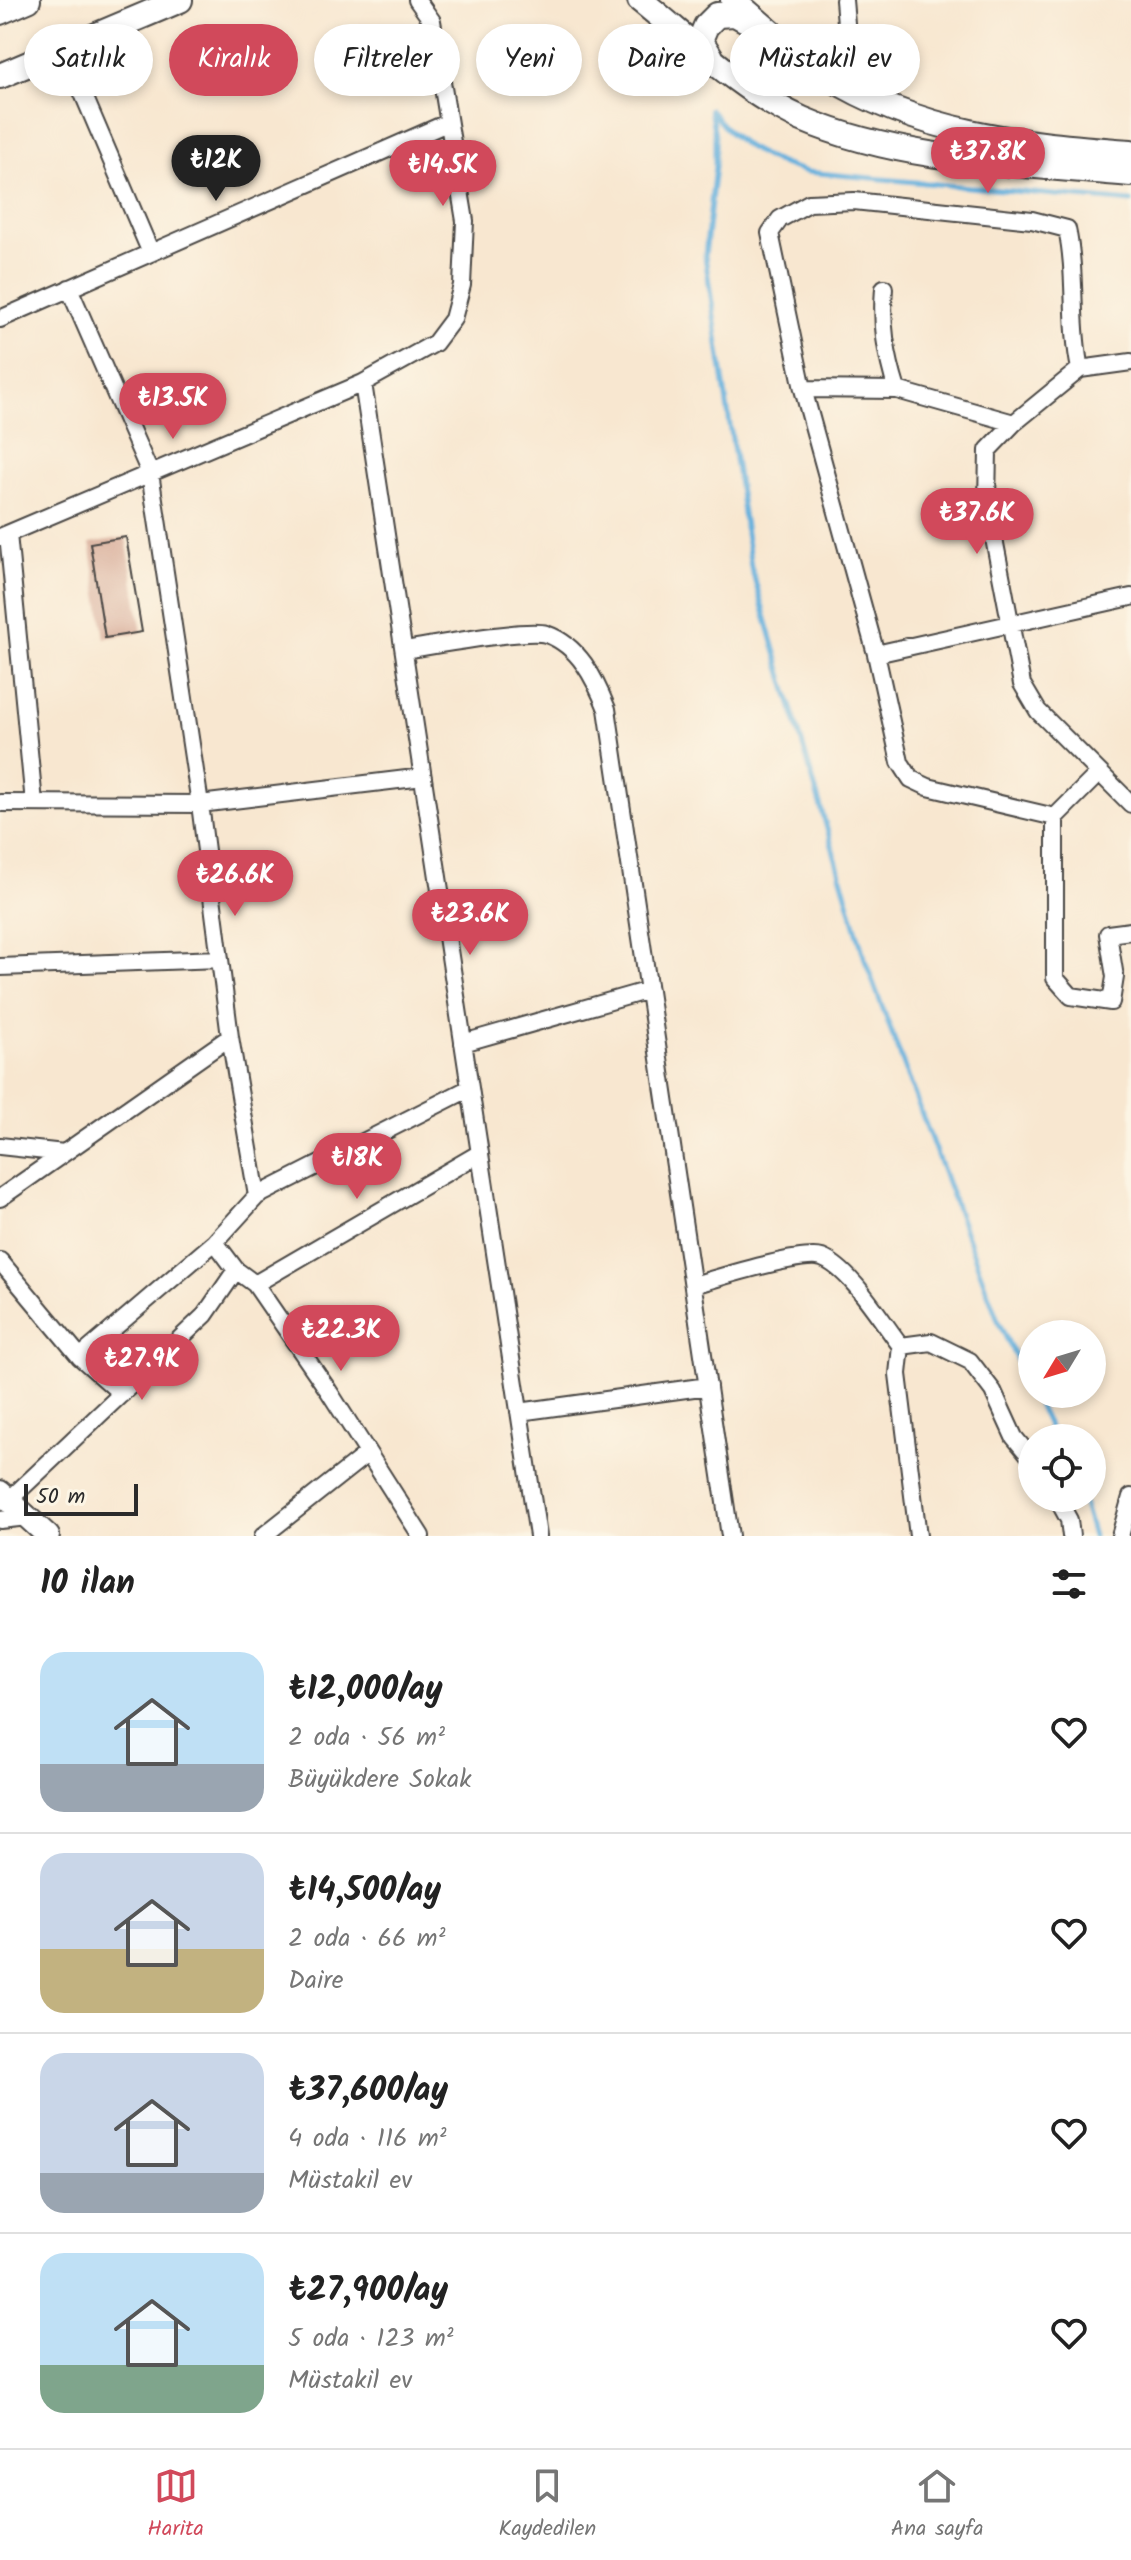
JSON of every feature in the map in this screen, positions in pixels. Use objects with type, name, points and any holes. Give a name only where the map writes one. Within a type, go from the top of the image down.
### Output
[{"type":"main road","points":[[0,12],[28,0]]},
{"type":"main road","points":[[123,24],[180,0]]},
{"type":"main road","points":[[640,0],[670,24]]},
{"type":"main road","points":[[733,0],[762,24]]},
{"type":"main road","points":[[753,0],[768,24]]},
{"type":"main road","points":[[708,24],[717,15],[735,14],[754,24]]},
{"type":"main road","points":[[714,59],[749,88],[800,118],[876,145],[922,154],[1131,174]]},
{"type":"main road","points":[[0,76],[24,66]]},
{"type":"main road","points":[[867,96],[961,132],[1061,147],[1131,152]]},
{"type":"street","points":[[34,803],[4,536],[363,383],[435,343],[453,319],[462,285],[465,221],[432,21],[417,0]]},
{"type":"street","points":[[844,0],[846,24]]},
{"type":"street","points":[[84,96],[151,253]]},
{"type":"street","points":[[0,319],[447,123]]},
{"type":"street","points":[[1055,817],[928,787],[911,779],[900,762],[876,654],[803,389],[770,233],[780,219],[809,203],[854,201],[1032,220],[1067,229],[1071,248],[1075,343],[1080,369]]},
{"type":"street","points":[[69,288],[150,473],[200,804],[230,1037],[257,1196]]},
{"type":"street","points":[[884,288],[887,358],[897,390]]},
{"type":"street","points":[[1131,362],[1080,369],[1014,423],[988,450],[987,502],[1022,684],[1038,711],[1131,804]]},
{"type":"street","points":[[363,383],[538,1536]]},
{"type":"street","points":[[803,389],[897,390],[1014,423]]},
{"type":"street","points":[[876,654],[1131,597]]},
{"type":"street","points":[[404,650],[544,634],[566,645],[585,663],[607,709],[730,1536]]},
{"type":"street","points":[[1099,773],[1055,817],[1055,978],[1071,996],[1111,1002],[1115,977],[1108,934],[1131,931]]},
{"type":"street","points":[[0,803],[200,804],[423,777]]},
{"type":"street","points":[[0,967],[220,959]]},
{"type":"street","points":[[463,1043],[649,990]]},
{"type":"street","points":[[0,1198],[230,1037]]},
{"type":"street","points":[[80,1357],[215,1242],[257,1196],[470,1088]]},
{"type":"street","points":[[0,1146],[64,1153]]},
{"type":"street","points":[[255,1284],[480,1153]]},
{"type":"street","points":[[215,1242],[236,1270],[255,1284],[421,1536]]},
{"type":"street","points":[[693,1285],[799,1258],[820,1257],[838,1268],[854,1285],[901,1346],[898,1374],[918,1536]]},
{"type":"street","points":[[0,1261],[80,1357],[122,1394]]},
{"type":"street","points":[[48,1536],[28,1517],[3,1504],[205,1315],[236,1270]]},
{"type":"street","points":[[901,1346],[931,1342],[970,1361],[993,1391],[1018,1442]]},
{"type":"street","points":[[519,1412],[708,1386]]},
{"type":"street","points":[[263,1536],[368,1453]]},
{"type":"street","points":[[1120,1536],[1131,1497]]},
{"type":"street","points":[[1065,1512],[1071,1536]]},
{"type":"building","points":[[126,537],[142,632],[105,638],[90,543]]},
{"type":"waterway","points":[[710,109],[715,136],[715,166],[705,256],[751,567],[866,963],[999,1323],[1018,1363]]},
{"type":"waterway","points":[[713,113],[732,135],[754,151],[807,172],[1131,202]]},
{"type":"waterway","points":[[1040,1408],[1047,1424]]},
{"type":"waterway","points":[[1086,1512],[1093,1536]]}]
